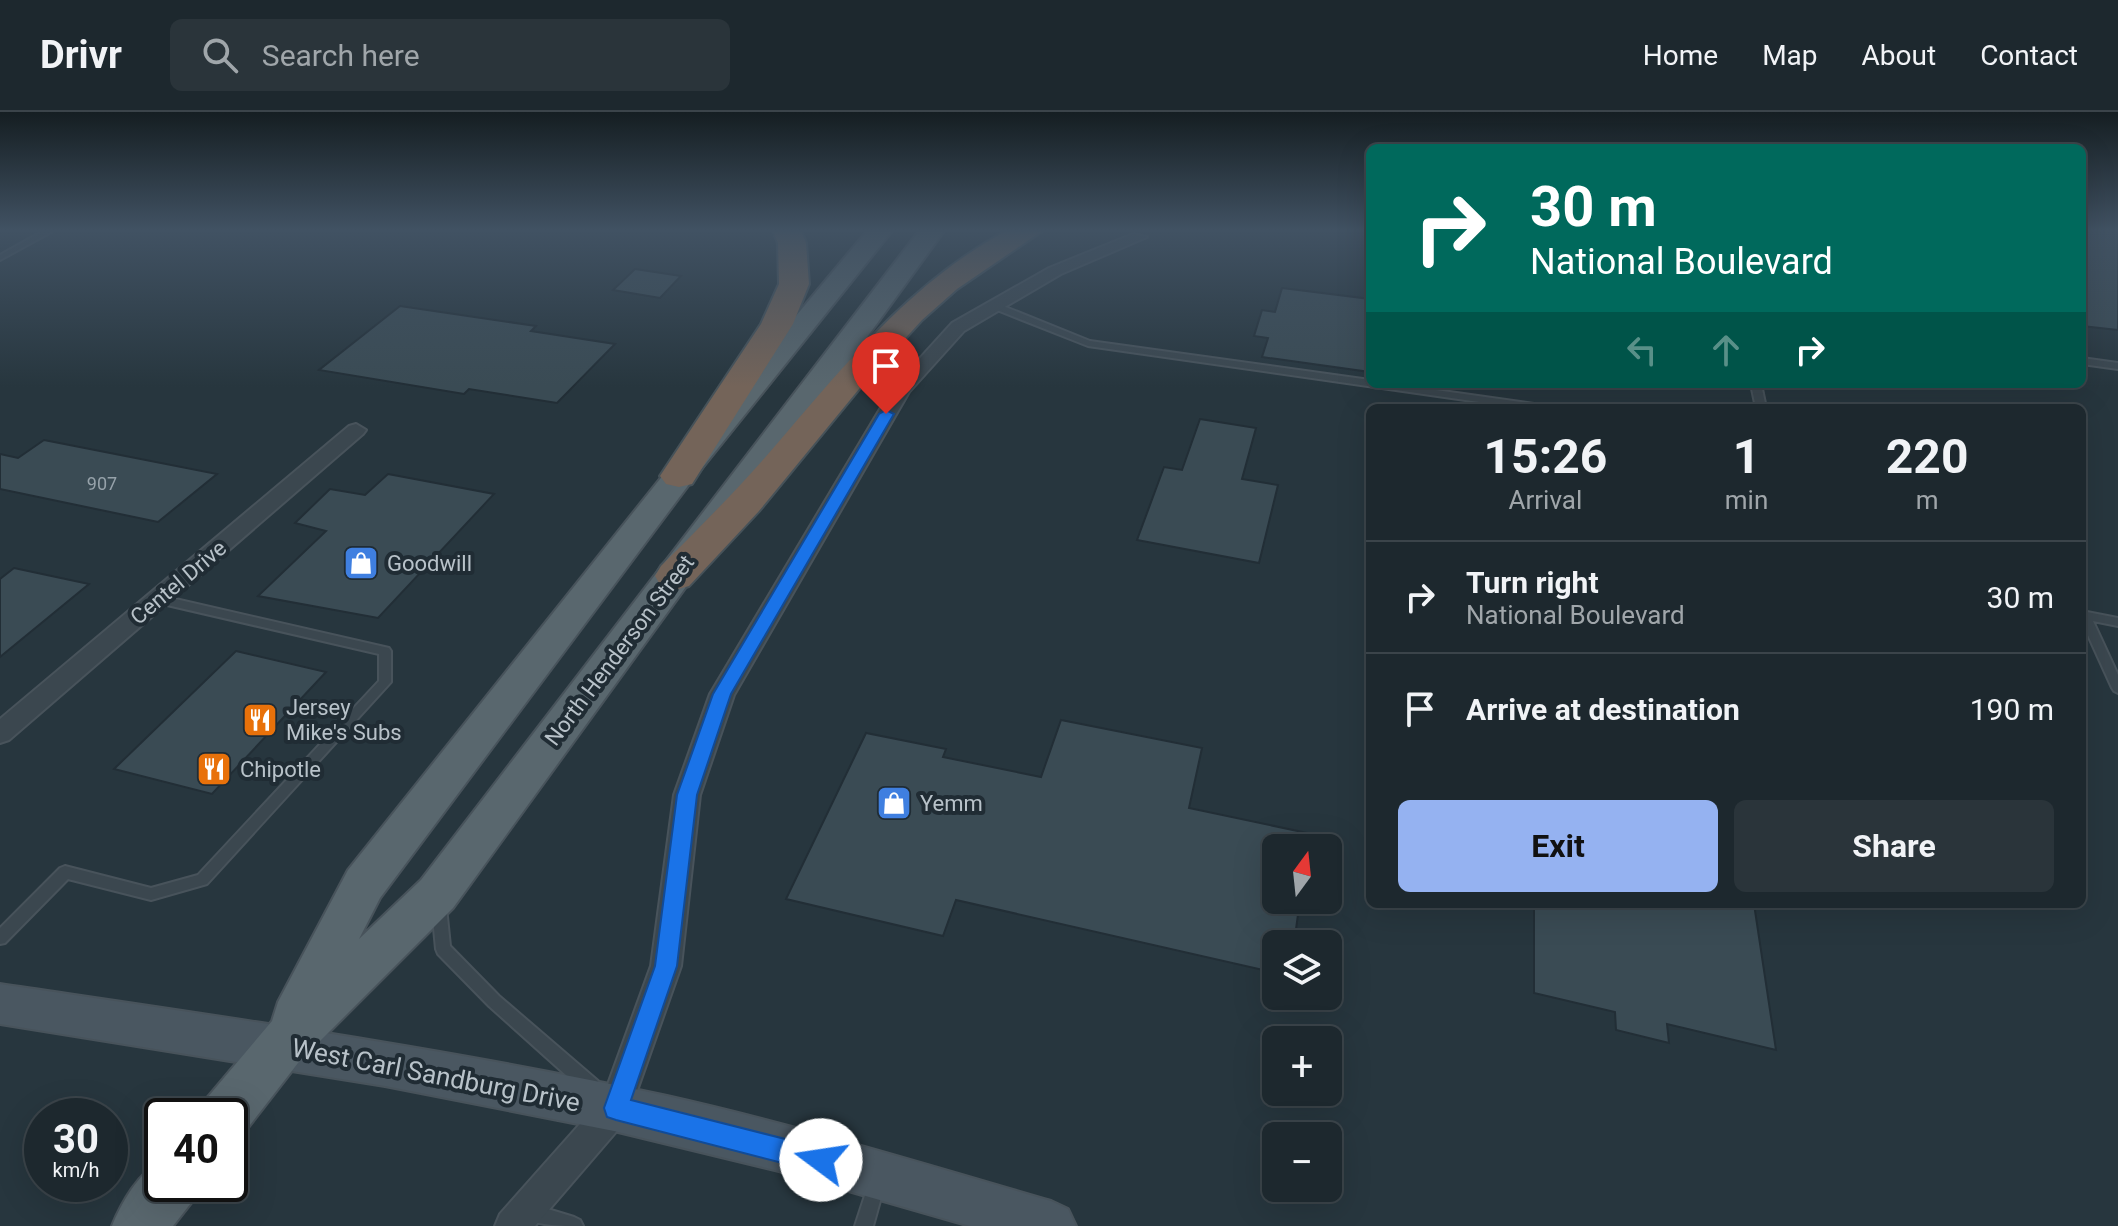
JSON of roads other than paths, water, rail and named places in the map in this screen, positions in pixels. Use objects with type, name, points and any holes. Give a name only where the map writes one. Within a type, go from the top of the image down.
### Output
[{"type":"highway","points":[[679,476],[777,324],[794,283]]},
{"type":"highway","points":[[675,576],[756,491],[849,378],[921,301],[945,283]]},
{"type":"main road","name":"North Henderson Street","points":[[281,1046],[364,884],[679,476],[837,283]]},
{"type":"main road","name":"North Henderson Street","points":[[239,1098],[281,1046],[437,894],[893,283]]},
{"type":"main road","points":[[139,1226],[158,1202]]},
{"type":"street","points":[[518,1219],[616,1108],[666,966],[687,795],[722,694],[901,389],[958,327],[1034,283]]},
{"type":"street","name":"Centel Drive","points":[[0,733],[356,430]]},
{"type":"street","name":"West Carl Sandburg Drive","points":[[0,1004],[281,1046],[616,1108],[880,1175],[1051,1226]]},
{"type":"lane","points":[[995,306],[1088,343],[1366,383]]},
{"type":"lane","points":[[2086,362],[2118,366]]},
{"type":"lane","points":[[1400,388],[1513,404]]},
{"type":"lane","points":[[0,938],[65,872],[151,894],[202,880],[385,682],[385,651],[158,599]]},
{"type":"lane","points":[[2086,617],[2118,622]]},
{"type":"lane","points":[[2086,622],[2118,688]]},
{"type":"lane","points":[[437,894],[443,949],[494,1001],[616,1108]]},
{"type":"lane","points":[[864,1226],[880,1175]]},
{"type":"lane","points":[[518,1219],[574,1226]]},
{"type":"place","name":"Goodwill","points":[[361,563]]},
{"type":"place","name":"Jersey Mike's Subs","points":[[260,720]]},
{"type":"place","name":"Chipotle","points":[[214,769]]},
{"type":"place","name":"Yemm","points":[[894,803]]}]
